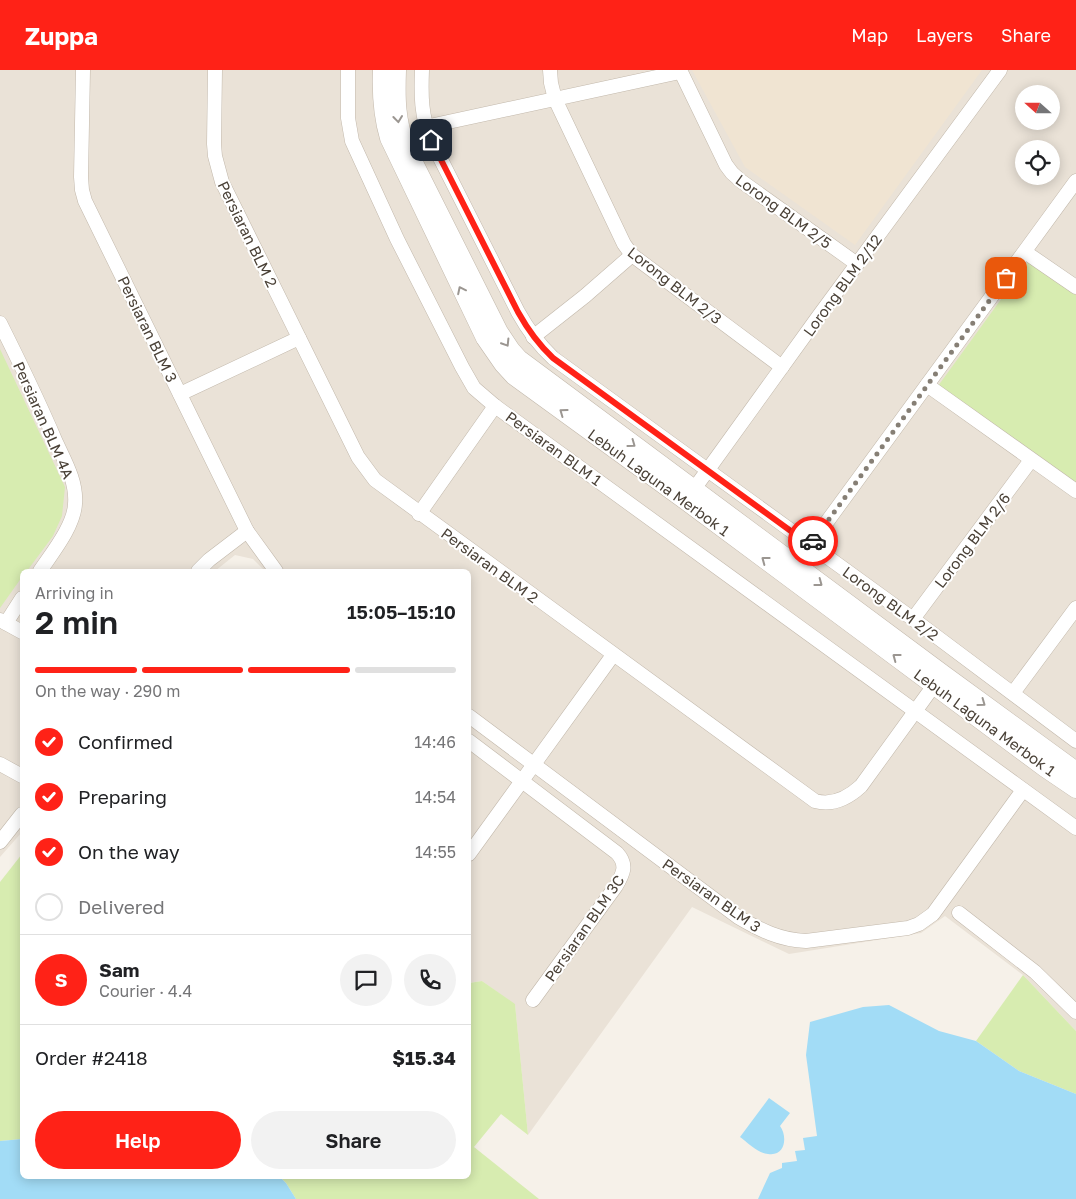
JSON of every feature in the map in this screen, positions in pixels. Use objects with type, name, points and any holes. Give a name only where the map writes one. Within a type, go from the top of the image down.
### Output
[{"type":"street","name":"Persiaran BLM 3","points":[[84,70],[81,177],[85,201],[247,531],[275,569]]},
{"type":"street","name":"Persiaran BLM 2","points":[[215,70],[214,144],[222,182],[358,457],[375,480],[809,798],[822,803],[831,803],[845,798],[861,786],[939,680]]},
{"type":"street","name":"Persiaran BLM 1","points":[[348,70],[348,118],[352,141],[397,239],[474,388],[495,406],[916,712]]},
{"type":"street","name":"Lebuh Laguna Merbok 1","points":[[382,70],[381,94],[384,120],[389,138],[469,306],[494,352],[514,376],[526,385],[690,495]]},
{"type":"street","name":"Lebuh Laguna Merbok 1","points":[[397,70],[397,111],[399,128],[406,147],[499,332],[519,359],[690,495],[939,680],[1076,771]]},
{"type":"street","name":"Lorong BLM 2/2","points":[[422,70],[421,100],[425,127],[533,337],[553,358],[913,619],[1076,740]]},
{"type":"street","name":"Lorong BLM 2/3","points":[[550,70],[555,99],[617,232],[632,255],[782,367]]},
{"type":"street","name":"Lorong BLM 2/12","points":[[690,495],[1000,70]]},
{"type":"street","points":[[425,127],[680,71]]},
{"type":"street","name":"Lorong BLM 2/5","points":[[680,71],[726,165],[732,173],[754,191],[857,264]]},
{"type":"street","points":[[810,545],[1076,181]]},
{"type":"street","points":[[1025,252],[1076,287]]},
{"type":"street","points":[[533,337],[585,296],[632,255]]},
{"type":"street","name":"Persiaran BLM 4A","points":[[0,323],[72,478],[75,504],[74,513],[59,542],[41,569]]},
{"type":"street","points":[[180,394],[299,338]]},
{"type":"street","points":[[927,385],[1076,491]]},
{"type":"street","points":[[419,514],[495,406]]},
{"type":"street","name":"Lorong BLM 2/6","points":[[913,619],[1031,460]]},
{"type":"street","points":[[200,569],[247,531]]},
{"type":"street","points":[[20,601],[3,622],[20,631]]},
{"type":"street","points":[[1013,694],[1076,608]]},
{"type":"street","points":[[471,851],[613,655]]},
{"type":"street","name":"Lebuh Laguna Merbok 1","points":[[939,680],[1044,768],[1076,789]]},
{"type":"street","points":[[916,712],[1076,828]]},
{"type":"street","name":"Persiaran BLM 3","points":[[471,717],[738,917],[766,932],[785,939],[811,940],[908,928],[926,920],[933,914],[1023,790]]},
{"type":"street","points":[[471,743],[522,782]]},
{"type":"street","points":[[0,764],[20,775]]},
{"type":"street","name":"Persiaran BLM 3C","points":[[522,782],[617,853],[624,863],[624,870],[616,886],[532,1000]]},
{"type":"street","points":[[0,842],[20,817]]},
{"type":"street","points":[[959,913],[1029,967],[1076,1012]]},
{"type":"shaded area","points":[[0,70],[1076,70],[1076,1031],[1023,975],[945,916],[921,933],[789,954],[692,907],[528,1135],[515,1005],[482,981],[471,983],[471,569],[263,569],[253,559],[235,555],[218,569],[20,569],[20,834],[0,857]]},
{"type":"shaded area","points":[[692,70],[982,70],[855,245],[745,167]]},
{"type":"green space","points":[[1029,261],[1076,295],[1076,485],[938,386]]},
{"type":"green space","points":[[0,349],[65,487],[62,516],[53,536],[28,569],[20,569],[20,580],[0,608]]},
{"type":"green space","points":[[20,857],[20,1139],[0,1141],[0,882]]},
{"type":"green space","points":[[1023,975],[1076,1031],[1076,1094],[1019,1071],[976,1041]]},
{"type":"green space","points":[[482,981],[515,1004],[528,1135],[501,1114],[474,1147],[539,1199],[296,1199],[282,1179],[471,1179],[471,983]]},
{"type":"water","points":[[889,1005],[939,1031],[976,1041],[1019,1071],[1076,1094],[1076,1199],[758,1199],[770,1173],[782,1168],[782,1163],[797,1161],[795,1151],[805,1150],[803,1138],[817,1136],[806,1055],[810,1022],[863,1007]]},
{"type":"water","points":[[769,1098],[790,1113],[780,1126],[784,1135],[783,1145],[774,1154],[761,1152],[740,1137]]},
{"type":"water","points":[[20,1139],[20,1179],[282,1179],[296,1199],[0,1199],[0,1141]]},
{"type":"way so far","points":[[813,541],[1006,278]]},
{"type":"route","points":[[431,140],[518,312],[533,337],[543,349],[810,545],[813,541]]}]
